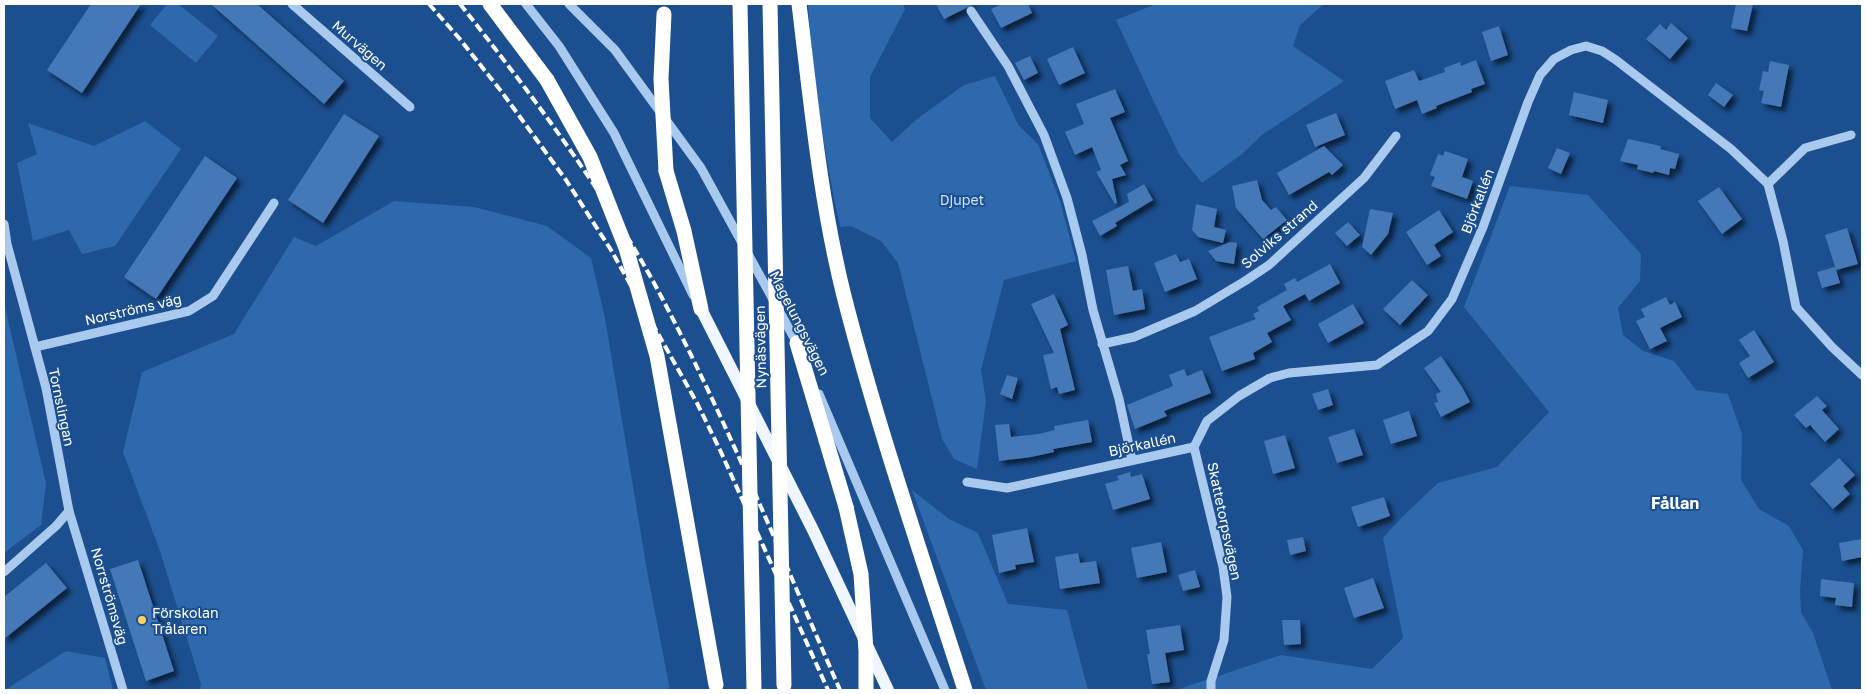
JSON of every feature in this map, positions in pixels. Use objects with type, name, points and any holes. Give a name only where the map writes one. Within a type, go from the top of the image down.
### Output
[{"type":"highway","points":[[490,4],[547,80],[590,157],[626,248],[657,356],[717,688]]},
{"type":"highway","name":"Nynäsvägen","points":[[740,4],[754,690]]},
{"type":"highway","name":"Nynäsvägen","points":[[770,4],[784,688]]},
{"type":"highway","points":[[799,4],[820,182],[844,294],[880,425],[965,690]]},
{"type":"highway","points":[[664,9],[661,79],[666,171],[684,231],[701,308]]},
{"type":"highway","points":[[797,343],[846,507],[861,574],[866,651],[866,690]]},
{"type":"main road","points":[[701,308],[812,530],[888,690]]},
{"type":"street","name":"Murvägen","points":[[292,4],[410,107]]},
{"type":"street","points":[[526,4],[559,46],[614,133],[701,308]]},
{"type":"street","name":"Magelungsvägen","points":[[569,4],[615,50],[701,168],[797,343],[945,690]]},
{"type":"street","points":[[971,11],[1008,66],[1044,135],[1067,198],[1102,344],[1119,399],[1132,460]]},
{"type":"street","name":"Björkallén","points":[[967,482],[1007,488],[1194,447],[1208,421],[1239,396],[1270,378],[1334,368],[1377,365],[1428,332],[1452,299],[1483,226],[1528,102],[1540,75],[1554,59],[1571,50],[1586,46],[1602,51],[1616,60],[1724,144],[1768,184]]},
{"type":"street","points":[[1851,134],[1806,148],[1768,184],[1783,241],[1796,307],[1832,348],[1862,375]]},
{"type":"street","name":"Solviks strand","points":[[1102,344],[1134,337],[1195,311],[1269,265],[1364,178],[1396,136]]},
{"type":"street","name":"Norströms väg","points":[[34,347],[189,311],[213,296],[274,202]]},
{"type":"street","name":"Tornslingan","points":[[4,224],[7,244],[46,388],[69,511]]},
{"type":"street","name":"Skattetorpsvägen","points":[[1194,447],[1223,567],[1227,597],[1224,640],[1211,681],[1211,690]]},
{"type":"street","points":[[4,572],[56,526],[69,511]]},
{"type":"street","name":"Norrströmsväg","points":[[69,511],[123,690]]},
{"type":"green space","points":[[167,4],[178,4],[218,36],[196,63],[150,25]]},
{"type":"green space","name":"Djupet","points":[[808,4],[903,4],[905,9],[870,77],[870,118],[892,142],[917,119],[964,85],[995,76],[1019,126],[1038,144],[1060,201],[1076,261],[1004,280],[981,370],[986,401],[977,469],[954,459],[942,439],[898,263],[881,241],[851,226],[840,227],[820,116]]},
{"type":"green space","points":[[1156,4],[1324,4],[1300,25],[1293,46],[1344,81],[1263,134],[1242,154],[1202,183],[1179,154],[1116,20]]},
{"type":"green space","points":[[145,121],[181,149],[115,246],[82,254],[69,230],[33,241],[17,163],[37,154],[28,123],[94,146]]},
{"type":"green space","points":[[1510,186],[1588,195],[1641,254],[1640,281],[1618,308],[1623,335],[1643,351],[1674,361],[1696,390],[1728,394],[1742,434],[1741,480],[1759,509],[1789,526],[1803,550],[1800,591],[1801,612],[1813,633],[1832,690],[1176,690],[1281,655],[1372,669],[1403,638],[1383,538],[1438,483],[1497,467],[1549,412],[1464,307]]},
{"type":"green space","points":[[394,201],[474,207],[547,226],[591,258],[605,318],[648,576],[670,690],[200,690],[201,684],[160,551],[123,452],[142,372],[234,334],[294,237],[316,246]]},
{"type":"green space","points":[[4,303],[46,483],[41,525],[4,553]]},
{"type":"green space","points":[[912,490],[949,519],[978,533],[1008,604],[1067,610],[1088,690],[986,690]]},
{"type":"green space","points":[[66,651],[105,658],[113,690],[5,690]]},
{"type":"building","points":[[91,4],[141,4],[82,93],[47,70]]},
{"type":"building","points":[[211,4],[257,4],[344,81],[324,104]]},
{"type":"building","points":[[936,4],[974,4],[944,19]]},
{"type":"building","points":[[1002,4],[1028,4],[1032,13],[1001,28],[991,9]]},
{"type":"building","points":[[1736,4],[1753,4],[1747,31],[1731,28]]},
{"type":"building","points":[[1671,23],[1688,38],[1670,59],[1646,39],[1660,24],[1666,30]]},
{"type":"building","points":[[1499,26],[1508,55],[1491,61],[1482,32]]},
{"type":"building","points":[[1073,47],[1085,73],[1059,85],[1047,59]]},
{"type":"building","points":[[1030,56],[1038,73],[1024,80],[1015,63]]},
{"type":"building","points":[[1476,60],[1485,84],[1471,89],[1472,92],[1436,106],[1437,108],[1422,114],[1417,100],[1395,109],[1385,81],[1414,70],[1419,81],[1445,72],[1444,68],[1460,62],[1461,66]]},
{"type":"building","points":[[1770,61],[1789,65],[1781,107],[1761,103],[1764,91],[1759,90],[1763,71],[1768,72]]},
{"type":"building","points":[[1716,83],[1733,95],[1724,107],[1708,95]]},
{"type":"building","points":[[1115,89],[1125,112],[1110,118],[1128,161],[1120,165],[1126,175],[1112,179],[1117,203],[1115,204],[1096,172],[1101,170],[1092,147],[1075,155],[1065,132],[1084,124],[1076,104]]},
{"type":"building","points":[[1574,92],[1608,100],[1603,123],[1569,115]]},
{"type":"building","points":[[1336,113],[1345,135],[1315,147],[1306,125]]},
{"type":"building","points":[[344,114],[379,136],[323,223],[288,200]]},
{"type":"building","points":[[1628,139],[1661,146],[1660,149],[1679,154],[1675,169],[1670,168],[1669,175],[1654,171],[1653,173],[1637,169],[1638,165],[1620,161]]},
{"type":"building","points":[[1324,146],[1343,165],[1332,175],[1329,172],[1289,195],[1277,173]]},
{"type":"building","points":[[1557,148],[1570,153],[1561,174],[1548,168]]},
{"type":"building","points":[[1445,151],[1468,159],[1462,177],[1473,181],[1467,199],[1431,186],[1435,177],[1430,175],[1438,154],[1443,156]]},
{"type":"building","points":[[205,156],[237,178],[156,299],[124,277]]},
{"type":"building","points":[[1257,180],[1262,200],[1271,210],[1276,207],[1287,220],[1263,239],[1236,208],[1232,186]]},
{"type":"building","points":[[1144,184],[1153,200],[1115,223],[1117,226],[1100,236],[1092,221],[1129,202],[1127,194]]},
{"type":"building","points":[[1719,187],[1742,219],[1722,234],[1698,201]]},
{"type":"building","points":[[1196,204],[1217,209],[1214,227],[1226,230],[1223,243],[1198,237],[1192,230]]},
{"type":"building","points":[[1370,209],[1393,213],[1388,234],[1371,255],[1362,247]]},
{"type":"building","points":[[1439,210],[1453,232],[1434,245],[1441,256],[1427,265],[1406,232]]},
{"type":"building","points":[[1348,222],[1360,235],[1347,246],[1335,233]]},
{"type":"building","points":[[1847,228],[1858,264],[1836,270],[1825,235]]},
{"type":"building","points":[[1230,242],[1237,243],[1234,264],[1216,261],[1208,251]]},
{"type":"building","points":[[1176,254],[1180,262],[1189,259],[1197,279],[1165,292],[1154,263]]},
{"type":"building","points":[[1330,264],[1340,283],[1309,301],[1305,294],[1283,306],[1291,320],[1267,333],[1272,342],[1253,353],[1255,359],[1222,371],[1209,337],[1256,319],[1253,314],[1259,311],[1257,307],[1287,290],[1284,284],[1295,278],[1297,282]]},
{"type":"building","points":[[1128,266],[1133,291],[1142,289],[1145,309],[1114,315],[1106,270]]},
{"type":"building","points":[[1835,267],[1840,283],[1822,288],[1817,272]]},
{"type":"building","points":[[1412,280],[1428,295],[1400,325],[1383,309]]},
{"type":"building","points":[[1054,294],[1068,325],[1060,329],[1075,390],[1059,394],[1057,387],[1051,389],[1043,355],[1054,353],[1031,304]]},
{"type":"building","points":[[1666,297],[1670,305],[1675,302],[1682,317],[1660,328],[1667,341],[1650,349],[1636,321],[1645,317],[1641,309]]},
{"type":"building","points":[[1353,304],[1364,323],[1328,343],[1318,324]]},
{"type":"building","points":[[1754,330],[1774,362],[1748,378],[1739,363],[1750,356],[1739,340]]},
{"type":"building","points":[[1441,356],[1470,402],[1441,417],[1434,403],[1438,402],[1436,394],[1441,392],[1424,368]]},
{"type":"building","points":[[1184,369],[1187,376],[1202,370],[1211,393],[1164,411],[1167,416],[1135,429],[1127,405],[1173,386],[1169,375]]},
{"type":"building","points":[[1007,375],[1018,378],[1012,399],[1000,394]]},
{"type":"building","points":[[1328,389],[1333,405],[1318,410],[1312,394]]},
{"type":"building","points":[[1817,396],[1827,406],[1822,410],[1839,429],[1825,442],[1810,425],[1806,428],[1794,415]]},
{"type":"building","points":[[1409,411],[1417,436],[1391,444],[1383,420]]},
{"type":"building","points":[[1088,420],[1092,442],[1053,449],[1054,452],[1031,457],[999,461],[995,425],[1009,424],[1011,437],[1039,434],[1055,430],[1054,426]]},
{"type":"building","points":[[1354,429],[1363,455],[1337,463],[1328,437]]},
{"type":"building","points":[[1285,435],[1295,468],[1273,474],[1264,441]]},
{"type":"building","points":[[1839,458],[1855,475],[1843,486],[1850,494],[1833,509],[1810,484]]},
{"type":"building","points":[[1130,472],[1131,477],[1142,474],[1150,499],[1113,510],[1105,484],[1119,480],[1117,476]]},
{"type":"building","points":[[1384,497],[1390,516],[1358,527],[1351,507]]},
{"type":"building","points":[[1027,528],[1034,562],[1015,565],[1016,569],[999,573],[992,535]]},
{"type":"building","points":[[1303,537],[1306,551],[1290,555],[1287,540]]},
{"type":"building","points":[[1862,539],[1862,557],[1842,561],[1839,543]]},
{"type":"building","points":[[1161,542],[1167,572],[1137,578],[1131,548]]},
{"type":"building","points":[[1078,553],[1080,563],[1096,561],[1100,583],[1060,589],[1055,557]]},
{"type":"building","name":"Förskolan Trålaren","points":[[138,560],[174,671],[146,681],[110,569]]},
{"type":"building","points":[[46,563],[67,588],[4,639],[4,597]]},
{"type":"building","points":[[1195,570],[1200,587],[1183,591],[1178,575]]},
{"type":"building","points":[[1373,578],[1384,608],[1354,618],[1344,588]]},
{"type":"building","points":[[1821,579],[1854,583],[1852,607],[1835,605],[1836,598],[1820,596]]},
{"type":"building","points":[[1282,620],[1300,620],[1301,644],[1284,645]]},
{"type":"building","points":[[1180,625],[1184,650],[1165,653],[1170,682],[1152,684],[1147,654],[1150,654],[1146,630]]},
{"type":"railway","points":[[429,4],[501,91],[566,180],[611,250],[697,403],[828,690]]},
{"type":"railway","points":[[460,4],[563,139],[611,210],[654,283],[705,383],[774,536],[840,690]]},
{"type":"place","name":"Förskolan Trålaren","points":[[142,620]]},
{"type":"district","name":"Fållan","points":[[1675,503]]}]
